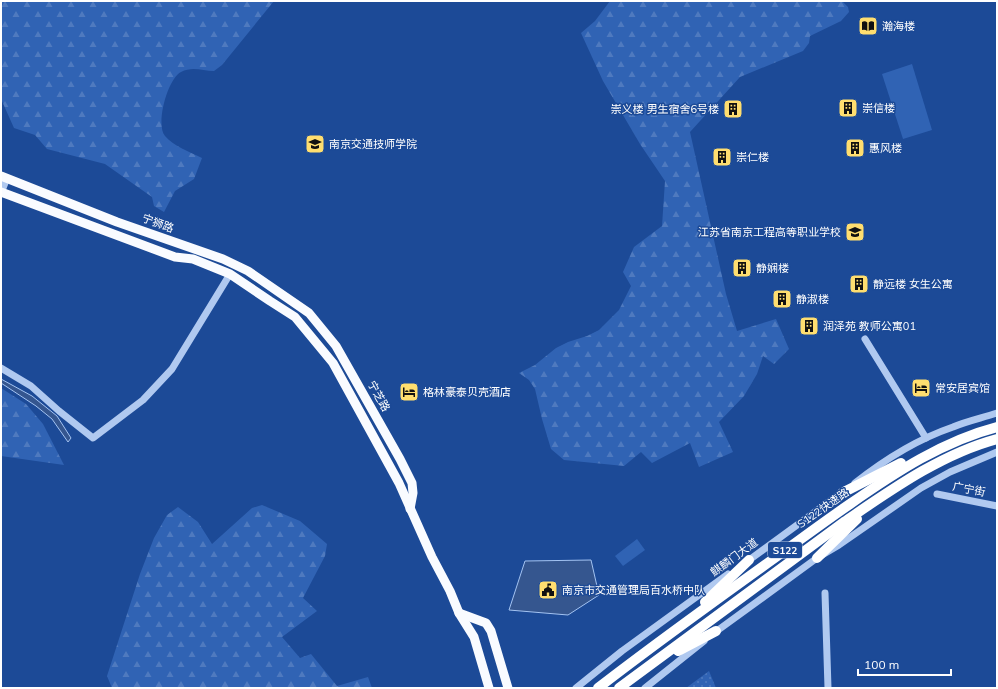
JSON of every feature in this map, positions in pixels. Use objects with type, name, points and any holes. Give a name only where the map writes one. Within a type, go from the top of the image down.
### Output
[{"type":"highway","name":"S122快速路","points":[[598,688],[684,623],[899,470],[938,449],[972,434],[997,427]]},
{"type":"highway","name":"S122","points":[[620,688],[877,500],[913,477],[944,460],[969,448],[997,438]]},
{"type":"highway","points":[[842,493],[896,466],[938,449]]},
{"type":"highway","points":[[817,558],[877,500]]},
{"type":"highway","points":[[684,623],[748,560]]},
{"type":"highway","points":[[646,668],[716,631]]},
{"type":"main road","name":"宁狮路","points":[[4,177],[117,222],[223,259],[248,271],[300,306]]},
{"type":"main road","points":[[1,192],[176,257],[193,259],[230,274],[295,317],[333,363],[396,477],[459,613],[474,637],[489,688]]},
{"type":"main road","name":"宁芝路","points":[[300,306],[309,313],[336,346],[400,459],[412,483],[413,493],[410,510]]},
{"type":"main road","points":[[459,613],[486,623],[489,627],[508,688]]},
{"type":"street","points":[[1,192],[4,177]]},
{"type":"street","points":[[1,368],[31,386],[93,438],[143,400],[172,369],[230,274]]},
{"type":"street","points":[[865,339],[926,438]]},
{"type":"street","name":"麒麟门大道","points":[[576,688],[622,651],[883,462],[926,438],[952,427],[997,414]]},
{"type":"street","points":[[644,688],[682,660],[716,631],[817,558],[839,545],[921,488],[950,472],[997,452]]},
{"type":"street","name":"广宁街","points":[[936,494],[997,506]]},
{"type":"street","points":[[824,593],[828,688]]},
{"type":"green space","points":[[1,1],[274,1],[222,65],[214,71],[193,69],[185,70],[176,76],[172,83],[164,102],[161,122],[162,130],[168,140],[172,143],[202,158],[194,179],[175,191],[164,212],[154,206],[152,197],[105,164],[47,149],[35,135],[14,128],[1,99]]},
{"type":"green space","points":[[610,1],[842,1],[848,7],[849,12],[841,21],[810,36],[809,43],[803,51],[740,77],[690,132],[726,294],[737,331],[776,319],[789,349],[774,364],[763,356],[757,374],[744,396],[719,422],[733,452],[699,467],[690,443],[652,463],[641,452],[624,466],[564,460],[551,449],[535,389],[529,380],[519,373],[535,365],[556,348],[599,330],[619,310],[631,286],[623,272],[634,247],[662,226],[665,181],[640,144],[603,81],[581,33],[595,21]]},
{"type":"green space","points":[[912,64],[932,130],[903,139],[882,74]]},
{"type":"green space","points":[[1,388],[26,404],[43,424],[64,465],[1,456]]},
{"type":"green space","points":[[262,505],[300,521],[327,544],[325,556],[303,598],[317,611],[282,637],[300,658],[311,654],[337,686],[368,677],[372,688],[112,688],[107,676],[140,574],[154,538],[167,515],[178,507],[198,522],[212,544],[252,508]]},
{"type":"green space","points":[[637,539],[645,550],[623,566],[615,556]]},
{"type":"green space","points":[[709,671],[716,688],[686,688]]},
{"type":"shaded area","points":[[1,379],[32,396],[57,416],[71,438],[68,442],[52,419],[36,406],[1,383]]},
{"type":"shaded area","points":[[591,560],[599,595],[568,615],[509,610],[525,561]]},
{"type":"place","name":"瀚海楼","points":[[868,26]]},
{"type":"place","name":"崇信楼","points":[[848,108]]},
{"type":"place","name":"崇义楼 男生宿舍6号楼","points":[[733,109]]},
{"type":"place","name":"南京交通技师学院","points":[[315,144]]},
{"type":"place","name":"惠风楼","points":[[855,148]]},
{"type":"place","name":"崇仁楼","points":[[722,157]]},
{"type":"place","name":"江苏省南京工程高等职业学校","points":[[855,232]]},
{"type":"place","name":"静娴楼","points":[[742,268]]},
{"type":"place","name":"静远楼 女生公寓","points":[[859,284]]},
{"type":"place","name":"静淑楼","points":[[782,299]]},
{"type":"place","name":"润泽苑 教师公寓01","points":[[809,326]]},
{"type":"place","name":"常安居宾馆","points":[[921,388]]},
{"type":"place","name":"格林豪泰贝壳酒店","points":[[409,392]]},
{"type":"place","name":"南京市交通管理局百水桥中队","points":[[548,590]]}]
